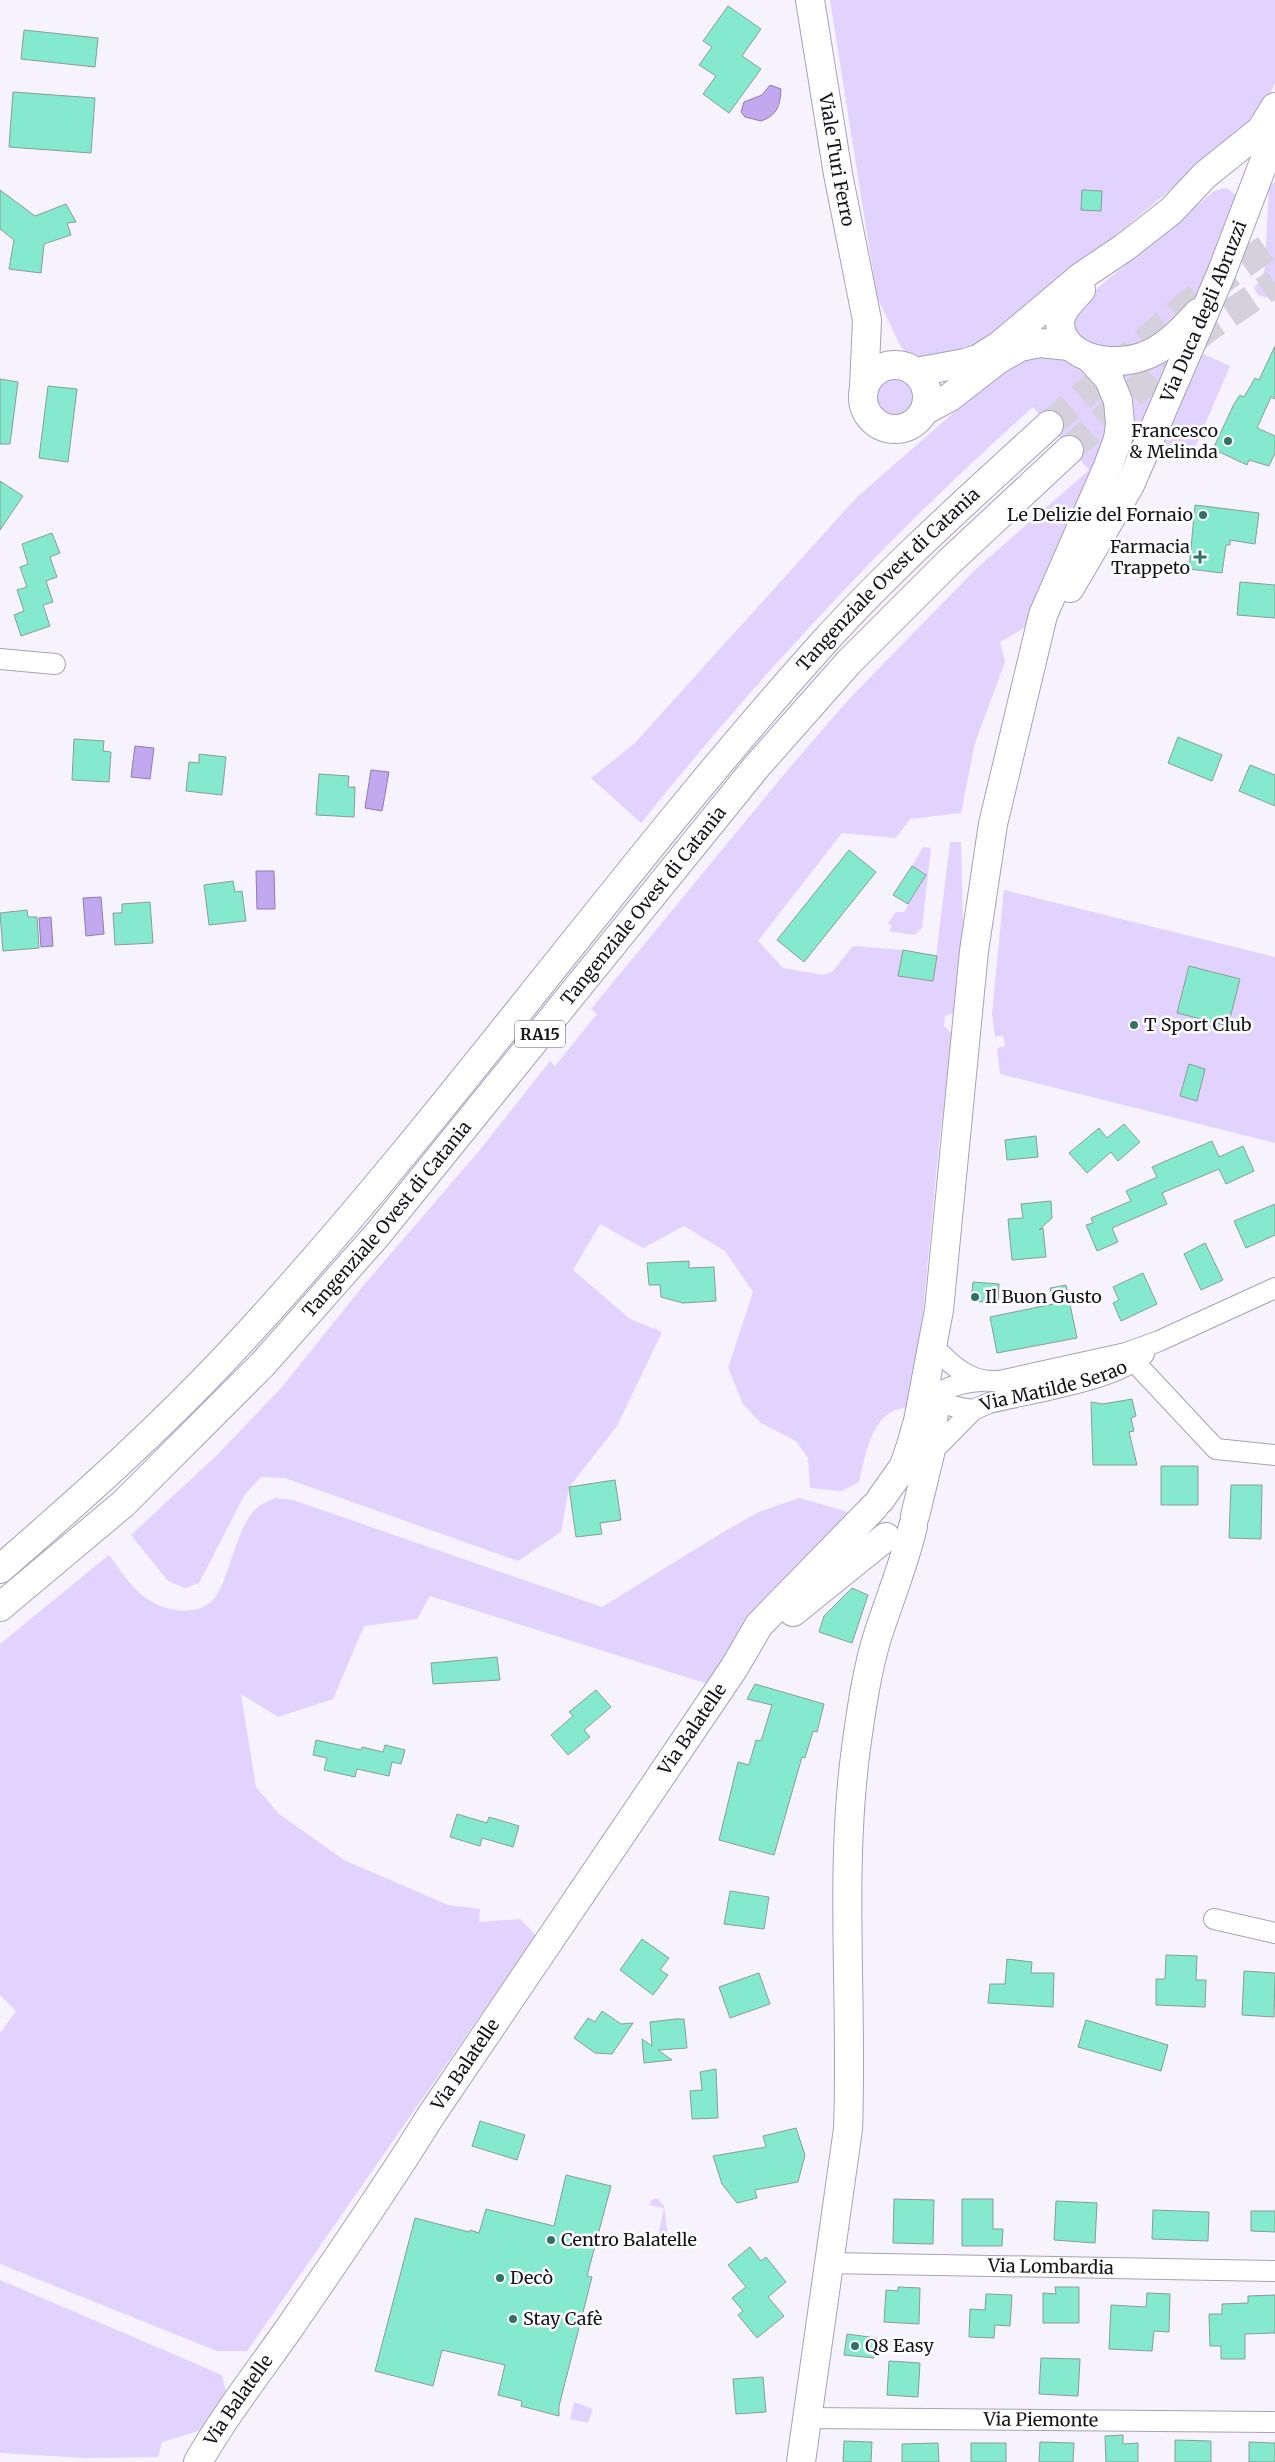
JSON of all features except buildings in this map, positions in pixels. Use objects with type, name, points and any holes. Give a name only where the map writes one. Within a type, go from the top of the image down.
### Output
[{"type":"main road","name":"Viale Turi Ferro","points":[[810,0],[838,174],[867,320]]},
{"type":"main road","points":[[1170,211],[1205,175],[1261,130],[1275,106]]},
{"type":"main road","name":"Via Duca degli Abruzzi","points":[[1031,673],[1073,582],[1130,485],[1208,302],[1275,134]]},
{"type":"main road","points":[[864,388],[868,379],[878,370],[891,365],[908,369],[965,363],[990,352],[1082,276],[1125,247],[1170,211],[1223,178],[1239,182],[1249,199]]},
{"type":"main road","points":[[801,2462],[848,2129],[850,2088],[847,1842],[851,1788],[864,1694],[876,1641],[907,1552],[930,1454],[931,1383],[974,951],[985,865],[1043,615],[1108,466],[1118,438],[1120,424],[1118,401],[1109,380],[1062,333],[1062,314],[1079,292],[1125,247]]},
{"type":"main road","points":[[924,411],[950,397],[999,358],[1020,347],[1040,343],[1121,361],[1149,354],[1177,335],[1208,302]]},
{"type":"main road","points":[[867,320],[888,354],[908,369],[926,388],[927,402],[924,411],[919,419],[907,427],[893,429],[884,427],[875,422],[866,411],[863,397],[867,320]]},
{"type":"main road","name":"Tangenziale Ovest di Catania","points":[[0,1569],[106,1476],[242,1341],[353,1215],[735,745],[826,640],[930,535],[1049,425]]},
{"type":"main road","name":"Tangenziale Ovest di Catania","points":[[0,1608],[123,1504],[262,1365],[378,1234],[763,759],[849,662],[950,561],[1069,450]]},
{"type":"main road","points":[[734,1668],[759,1625],[877,1503],[904,1466],[931,1383]]},
{"type":"main road","points":[[893,1495],[902,1497],[913,1507],[914,1521],[903,1536],[886,1537],[873,1525],[872,1519],[877,1503],[893,1495]]},
{"type":"main road","points":[[734,1668],[779,1624],[886,1537]]},
{"type":"main road","points":[[876,1641],[886,1537]]},
{"type":"main road","points":[[856,1562],[869,1563],[883,1576]]},
{"type":"main road","name":"Via Balatelle","points":[[198,2462],[251,2378],[286,2332],[404,2159],[734,1668]]},
{"type":"street","points":[[0,659],[55,664]]},
{"type":"street","name":"Via Matilde Serao","points":[[930,1454],[974,1410],[989,1403],[1106,1375],[1131,1357],[1159,1341],[1275,1288]]},
{"type":"street","points":[[1131,1357],[1216,1449],[1275,1455]]},
{"type":"street","name":"Via Matilde Serao","points":[[931,1383],[965,1375],[982,1380],[998,1381],[1131,1357]]},
{"type":"street","points":[[931,1383],[949,1387],[982,1380]]},
{"type":"street","points":[[931,1383],[941,1401],[949,1406],[974,1410]]},
{"type":"street","points":[[1214,1919],[1275,1933]]},
{"type":"street","name":"Via Lombardia","points":[[829,2263],[1275,2271]]},
{"type":"street","name":"Via Piemonte","points":[[806,2418],[1275,2422]]},
{"type":"shaded area","points":[[830,0],[1275,0],[1275,83],[1261,114],[983,346],[928,359],[912,357],[901,347],[877,297]]},
{"type":"shaded area","points":[[770,85],[781,89],[779,105],[775,112],[767,119],[761,121],[745,117],[741,112],[744,102],[762,95]]},
{"type":"shaded area","points":[[1269,183],[1275,183],[1275,300],[1258,295],[1254,288],[1262,277],[1265,267]]},
{"type":"shaded area","points":[[1226,188],[1236,195],[1239,200],[1208,291],[1148,345],[1134,352],[1080,343],[1069,319],[1082,301],[1214,191]]},
{"type":"shaded area","points":[[1203,354],[1230,366],[1191,457],[1178,461],[1170,460],[1157,455]]},
{"type":"shaded area","points":[[1057,355],[1090,368],[1112,421],[1032,613],[1024,628],[1000,642],[1005,662],[975,743],[961,813],[910,819],[896,838],[842,833],[758,941],[783,968],[823,975],[832,972],[853,946],[903,950],[899,975],[933,981],[950,842],[961,842],[963,927],[956,1012],[945,1016],[944,1026],[953,1035],[939,1144],[914,1406],[893,1411],[876,1428],[868,1445],[859,1482],[842,1491],[810,1488],[808,1458],[796,1441],[761,1423],[743,1404],[728,1368],[753,1292],[725,1251],[684,1226],[643,1248],[600,1224],[573,1270],[630,1319],[662,1332],[617,1426],[569,1487],[561,1532],[518,1561],[285,1478],[261,1477],[245,1494],[199,1583],[185,1588],[168,1581],[131,1535],[217,1455],[282,1387],[363,1286],[479,1151],[550,1061],[555,1066],[597,1014],[591,1009],[786,772],[849,699],[977,568],[1089,470],[1033,407],[928,505],[828,607],[733,713],[641,823],[591,778],[634,744],[856,498],[991,380],[1027,358]]},
{"type":"shaded area","points":[[1171,359],[1121,472],[1118,470],[1115,371]]},
{"type":"shaded area","points":[[899,375],[911,381],[916,388],[916,406],[911,413],[904,418],[891,419],[883,416],[876,409],[873,393],[876,385],[883,378]]},
{"type":"shaded area","points":[[135,746],[154,748],[150,779],[131,777]]},
{"type":"shaded area","points":[[371,770],[389,772],[382,811],[365,808]]},
{"type":"shaded area","points":[[923,847],[931,848],[922,928],[914,935],[889,931],[892,926],[888,923],[896,912],[904,912],[926,876],[912,866]]},
{"type":"shaded area","points":[[256,871],[274,871],[275,909],[257,909]]},
{"type":"shaded area","name":"T Sport Club","points":[[1004,890],[1275,957],[1275,1143],[1000,1074],[997,1048],[1005,1046],[1003,1035],[995,1037],[992,1014]]},
{"type":"shaded area","points":[[101,897],[104,934],[86,936],[83,898]]},
{"type":"shaded area","points":[[51,917],[53,946],[41,947],[39,918]]},
{"type":"shaded area","points":[[275,1498],[293,1500],[602,1607],[759,1512],[799,1498],[852,1513],[708,1684],[430,1596],[417,1619],[364,1626],[333,1699],[278,1717],[241,1694],[256,1787],[279,1814],[344,1860],[448,1905],[480,1909],[479,1922],[520,1919],[536,1935],[247,2351],[217,2351],[0,2264],[0,2033],[16,2011],[0,1995],[0,1644],[109,1555],[125,1577],[151,1602],[182,1611],[203,1607],[211,1602],[223,1584],[240,1535],[251,1514],[260,1506]]},
{"type":"shaded area","points":[[653,2199],[658,2199],[664,2206],[669,2245],[657,2242],[664,2208],[649,2205]]},
{"type":"shaded area","points":[[0,2280],[222,2375],[226,2392],[202,2430],[162,2442],[158,2457],[87,2458],[0,2453]]},
{"type":"shaded area","points":[[574,2402],[593,2409],[588,2423],[570,2419]]},
{"type":"tunnel","points":[[1049,425],[1184,307],[1275,242]]},
{"type":"tunnel","points":[[1069,450],[1204,331],[1275,283]]},
{"type":"place","name":"Francesco & Melinda","points":[[1228,441]]},
{"type":"place","name":"Le Delizie del Fornaio","points":[[1203,515]]},
{"type":"place","name":"Farmacia Trappeto","points":[[1200,557]]},
{"type":"place","name":"T Sport Club","points":[[1134,1025]]},
{"type":"place","name":"Il Buon Gusto","points":[[975,1297]]},
{"type":"place","name":"Centro Balatelle","points":[[551,2240]]},
{"type":"place","name":"Decò","points":[[500,2278]]},
{"type":"place","name":"Stay Cafè","points":[[513,2319]]},
{"type":"place","name":"Q8 Easy","points":[[855,2346]]}]
